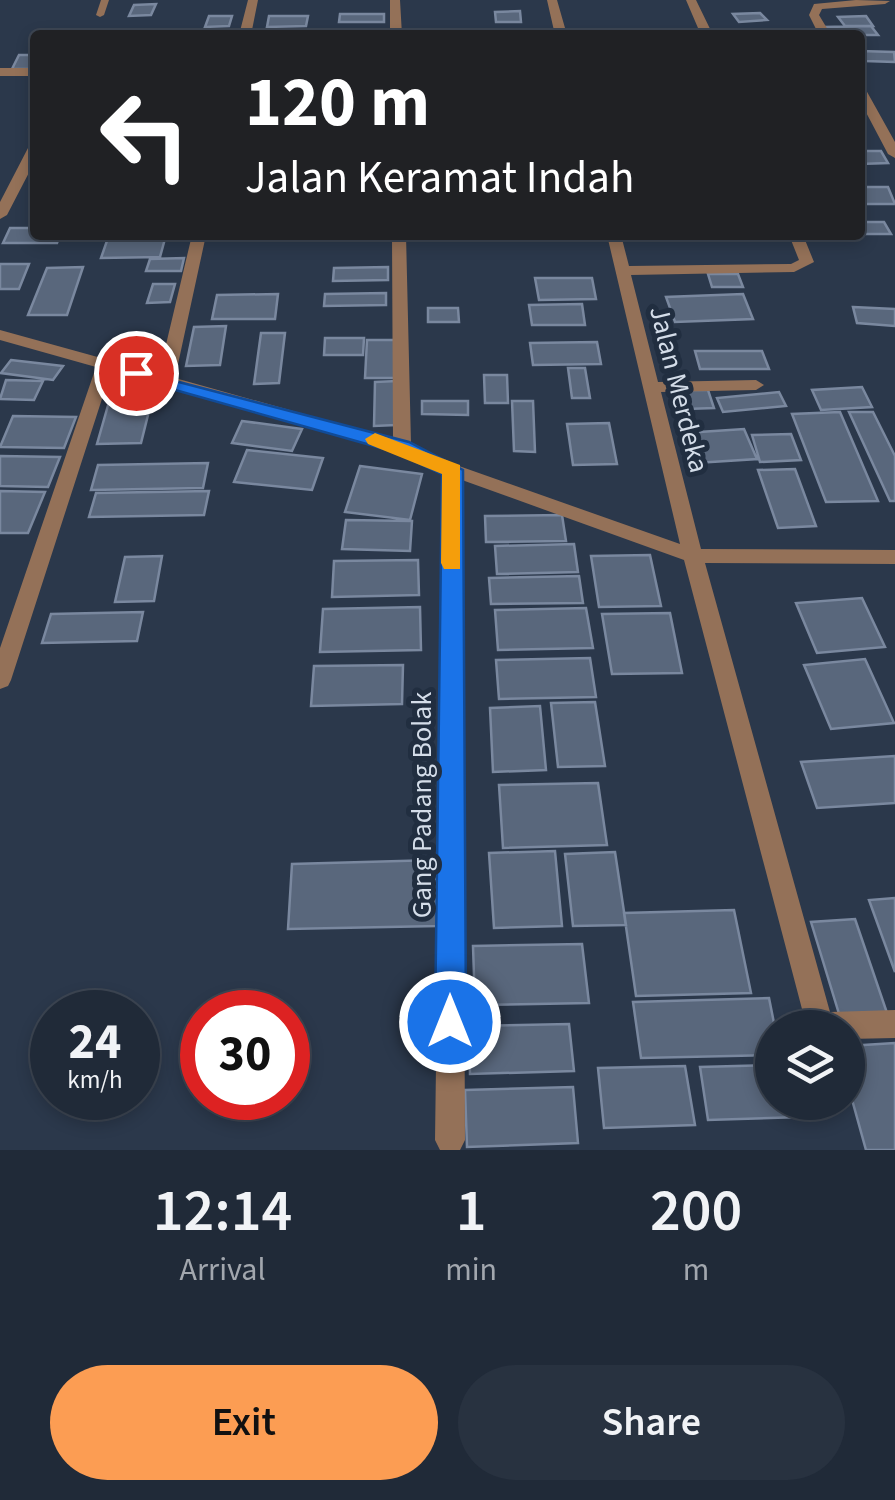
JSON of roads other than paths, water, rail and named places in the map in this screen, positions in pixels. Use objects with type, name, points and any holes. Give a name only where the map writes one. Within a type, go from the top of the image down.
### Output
[{"type":"street","points":[[246,30],[253,0]]},
{"type":"street","points":[[396,0],[396,30]]},
{"type":"street","points":[[552,0],[560,30]]},
{"type":"street","points":[[691,0],[705,30]]},
{"type":"street","points":[[823,30],[814,11],[824,4],[886,1]]},
{"type":"street","points":[[0,72],[30,72]]},
{"type":"street","points":[[865,99],[895,154]]},
{"type":"street","points":[[0,215],[30,158]]},
{"type":"street","points":[[166,381],[198,240]]},
{"type":"street","points":[[399,240],[402,447]]},
{"type":"street","name":"Jalan Merdeka","points":[[615,240],[693,556],[816,1010]]},
{"type":"street","points":[[623,271],[794,268],[807,262],[798,240]]},
{"type":"street","points":[[1,339],[402,447],[453,470],[693,556],[895,557]]},
{"type":"street","points":[[0,680],[105,364]]},
{"type":"street","points":[[650,387],[756,385]]},
{"type":"street","name":"Gang Padang Bolak","points":[[450,1140],[453,470]]},
{"type":"street","points":[[865,1025],[895,1024]]},
{"type":"lane","points":[[100,15],[105,0]]}]
